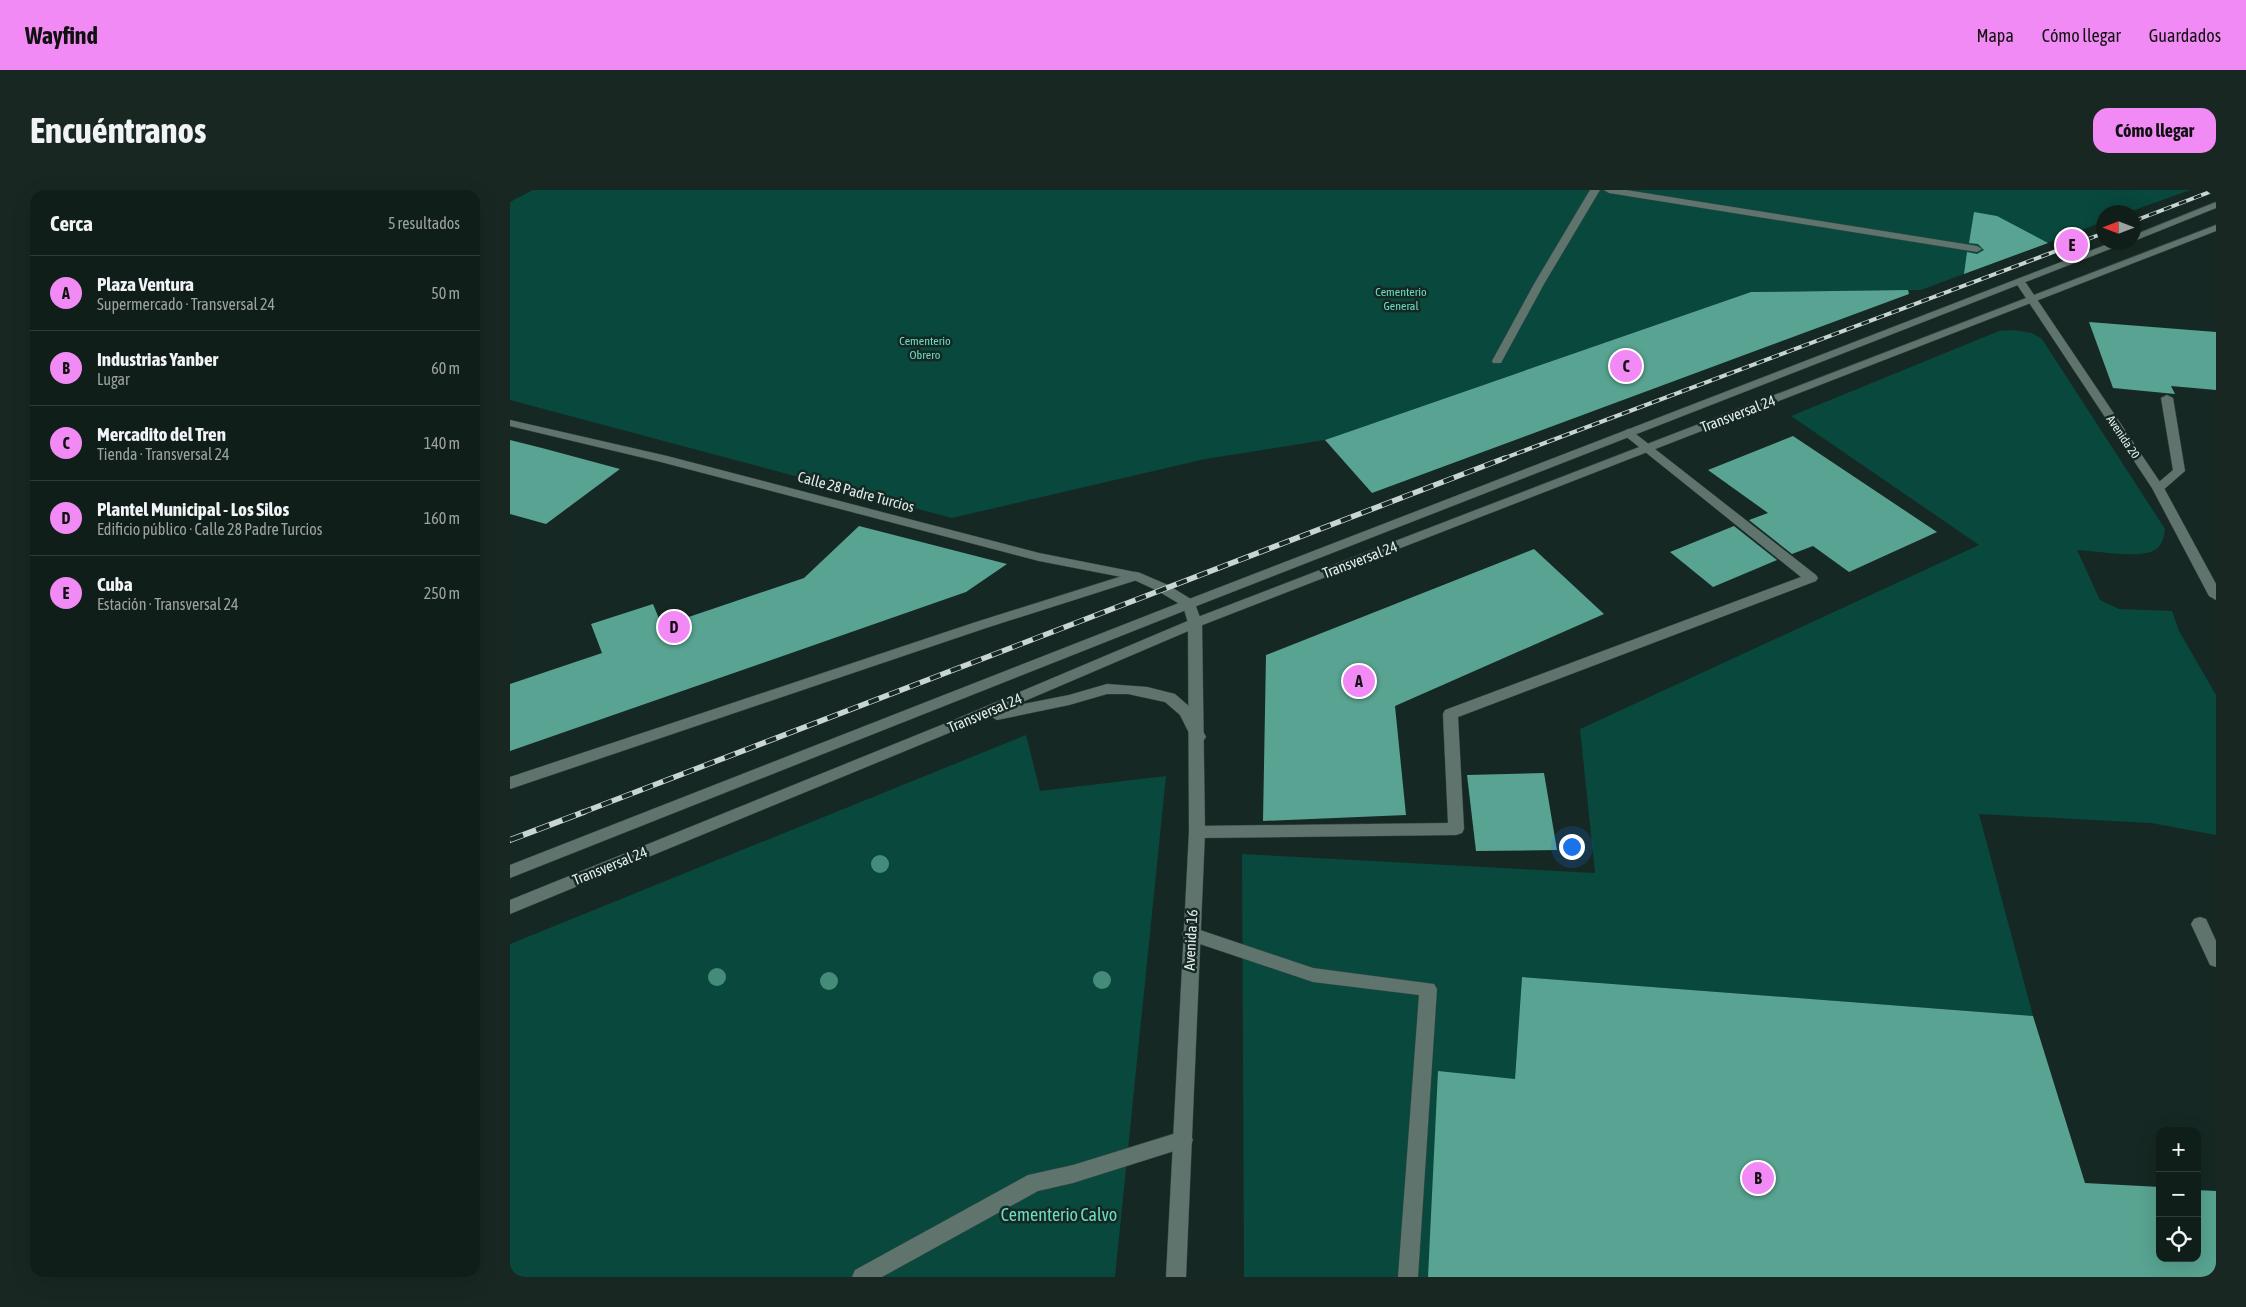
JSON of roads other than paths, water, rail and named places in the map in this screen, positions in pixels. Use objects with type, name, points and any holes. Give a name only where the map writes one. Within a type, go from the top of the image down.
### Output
[{"type":"main road","points":[[1497,361],[1539,284],[1595,190]]},
{"type":"main road","points":[[1608,190],[1977,249]]},
{"type":"main road","points":[[2141,235],[2216,205]]},
{"type":"main road","name":"Transversal 24","points":[[510,907],[961,723],[1195,623],[2216,228]]},
{"type":"main road","name":"Transversal 24","points":[[510,872],[1189,604],[2103,250]]},
{"type":"main road","name":"Avenida 20","points":[[2021,283],[2158,488],[2216,596]]},
{"type":"main road","points":[[2158,488],[2179,471],[2167,398]]},
{"type":"main road","name":"Calle 28 Padre Turcios","points":[[510,423],[663,459],[1039,557],[1134,576],[1163,588],[1189,604]]},
{"type":"main road","points":[[1197,832],[1456,829],[1450,714],[1812,578],[1628,433]]},
{"type":"main road","points":[[510,782],[971,628],[1134,576]]},
{"type":"main road","name":"Avenida 16","points":[[1176,1277],[1197,832],[1198,737],[1195,623],[1189,604]]},
{"type":"main road","points":[[961,723],[1069,700],[1107,689],[1128,689],[1170,698],[1186,712],[1198,737]]},
{"type":"main road","points":[[2200,924],[2216,960]]},
{"type":"main road","points":[[1191,934],[1313,975],[1428,989],[1408,1277]]},
{"type":"main road","points":[[862,1277],[1035,1182],[1073,1174],[1183,1140]]},
{"type":"railway","points":[[2141,218],[2215,190]]},
{"type":"railway","points":[[1502,459],[2096,236]]},
{"type":"railway","points":[[581,813],[1505,458]]},
{"type":"railway","points":[[510,840],[584,812]]},
{"type":"place","name":"Cuba","points":[[2072,245]]},
{"type":"place","name":"Mercadito del Tren","points":[[1626,366]]},
{"type":"place","name":"Plantel Municipal - Los Silos","points":[[674,627]]},
{"type":"place","name":"Plaza Ventura","points":[[1359,681]]},
{"type":"place","name":"Industrias Yanber","points":[[1758,1178]]},
{"type":"park label","name":"Cementerio General","points":[[1401,299]]},
{"type":"park label","name":"Cementerio Obrero","points":[[925,348]]},
{"type":"park label","name":"Cementerio Calvo","points":[[1059,1215]]}]
